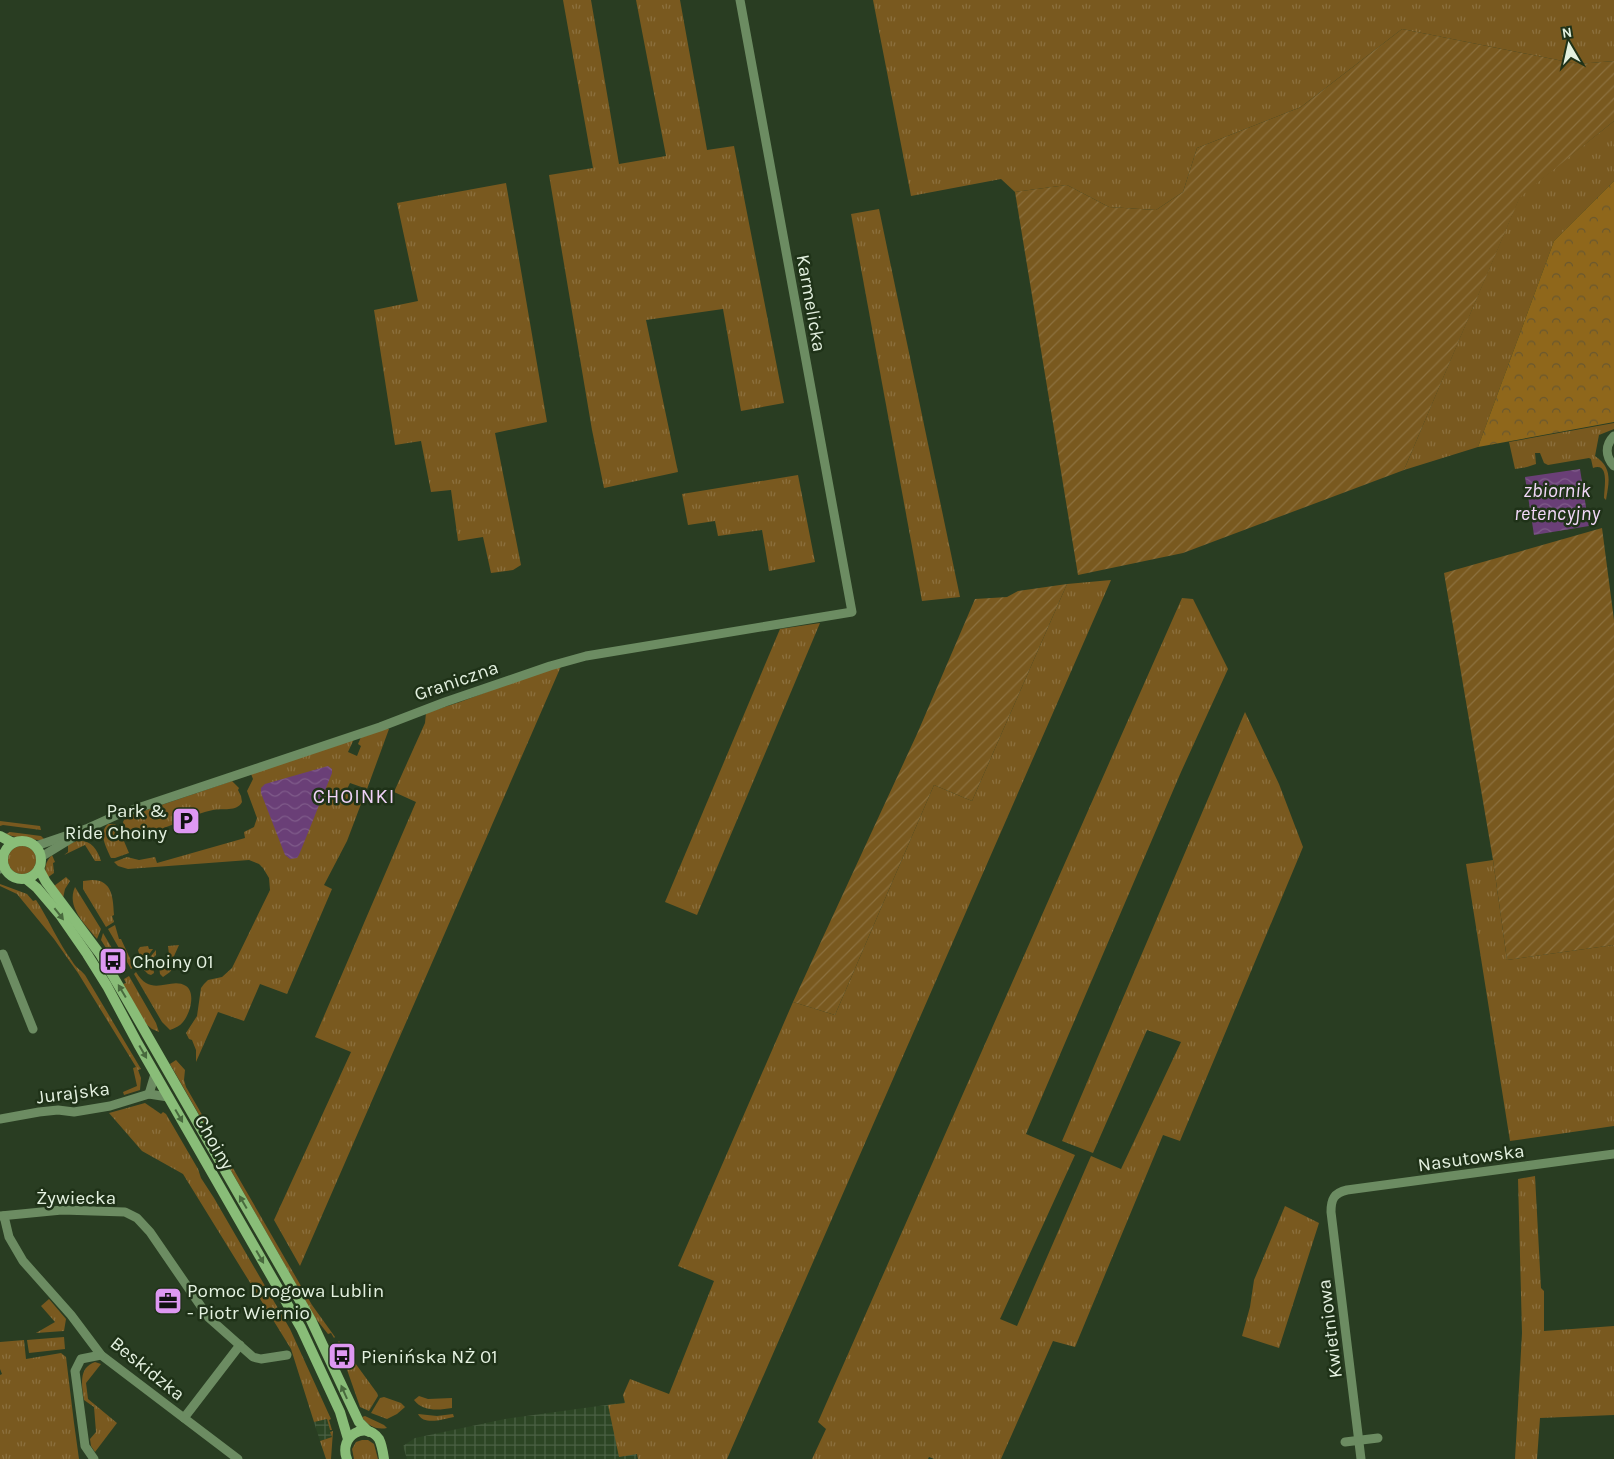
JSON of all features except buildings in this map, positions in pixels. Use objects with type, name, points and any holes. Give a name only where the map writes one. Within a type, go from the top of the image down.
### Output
[{"type":"street","name":"Karmelicka","points":[[740,0],[852,612]]},
{"type":"street","points":[[1614,436],[1609,442],[1607,450],[1608,458],[1614,466]]},
{"type":"street","name":"Graniczna","points":[[36,846],[86,829],[116,815],[380,727],[445,702],[558,663],[636,647],[852,612]]},
{"type":"street","name":"Graniczna","points":[[42,857],[86,829]]},
{"type":"street","points":[[0,836],[13,843]]},
{"type":"street","points":[[25,841],[36,846],[42,857],[39,869],[26,879],[12,876],[2,861],[6,850],[13,843],[25,841]]},
{"type":"street","name":"Choiny","points":[[39,869],[46,882],[100,954],[303,1306],[324,1345],[359,1422],[380,1441],[384,1459]]},
{"type":"street","name":"Choiny","points":[[26,879],[38,888],[55,909],[107,986],[168,1097],[304,1334],[337,1406],[348,1439]]},
{"type":"street","points":[[0,955],[3,954],[33,1030]]},
{"type":"street","points":[[149,1094],[155,1074]]},
{"type":"street","name":"Jurajska","points":[[0,1119],[49,1111],[74,1112],[110,1106],[149,1094],[168,1097]]},
{"type":"street","name":"Nasutowska","points":[[1333,1196],[1347,1190],[1614,1154]]},
{"type":"street","name":"Kwietniowa","points":[[1333,1196],[1331,1212],[1362,1459]]},
{"type":"street","name":"Żywiecka","points":[[2,1216],[62,1210],[132,1214],[150,1232],[209,1318],[253,1357],[261,1359],[287,1355]]},
{"type":"street","name":"Beskidzka","points":[[2,1216],[22,1261],[71,1315],[101,1354],[238,1459]]},
{"type":"street","points":[[184,1418],[240,1345]]},
{"type":"street","points":[[94,1459],[85,1446],[75,1371],[81,1360],[101,1354]]},
{"type":"street","points":[[347,1459],[345,1449],[348,1439],[358,1432],[370,1432]]},
{"type":"street","points":[[1345,1442],[1378,1438]]},
{"type":"shaded area","points":[[628,1402],[637,1459],[407,1459],[403,1446],[415,1438],[505,1419]]},
{"type":"shaded area","points":[[327,1419],[332,1437],[320,1441],[314,1422]]},
{"type":"green space","points":[[563,0],[591,0],[619,164],[666,156],[636,0],[680,0],[707,150],[734,146],[784,403],[741,411],[723,309],[646,320],[678,472],[604,488],[592,430],[549,175],[593,168]]},
{"type":"green space","points":[[873,0],[1614,0],[1614,61],[1578,64],[1402,29],[1301,107],[1197,148],[1183,192],[1156,210],[1109,207],[1067,185],[1015,192],[1001,179],[911,196]]},
{"type":"green space","points":[[1402,29],[1578,64],[1614,61],[1614,121],[1520,197],[1404,470],[1183,553],[1078,575],[1015,192],[1067,185],[1109,207],[1156,210],[1183,192],[1197,148],[1301,107]]},
{"type":"green space","points":[[1614,121],[1614,181],[1554,241],[1478,447],[1404,470],[1520,196]]},
{"type":"green space","points":[[1614,181],[1614,422],[1478,447],[1554,241]]},
{"type":"green space","points":[[506,183],[547,422],[495,433],[521,565],[513,570],[491,573],[483,537],[458,541],[451,490],[431,492],[421,441],[395,445],[374,310],[418,301],[397,203]]},
{"type":"green space","points":[[879,209],[960,597],[922,601],[851,214]]},
{"type":"green space","points":[[1614,423],[1614,429],[1599,435],[1595,456],[1605,465],[1607,470],[1609,481],[1606,500],[1604,498],[1604,472],[1598,467],[1593,468],[1589,458],[1548,465],[1544,463],[1540,453],[1535,453],[1536,464],[1515,469],[1509,442]]},
{"type":"green space","points":[[798,475],[815,562],[769,571],[762,530],[718,536],[715,521],[688,525],[682,494]]},
{"type":"green space","points":[[1602,528],[1614,620],[1614,945],[1507,960],[1493,860],[1444,573]]},
{"type":"green space","points":[[1111,580],[727,1459],[638,1459],[637,1454],[619,1457],[608,1405],[625,1403],[623,1395],[630,1379],[669,1394],[714,1281],[678,1266],[793,1002],[835,1015],[934,785],[972,801],[1067,584]]},
{"type":"green space","points":[[1067,584],[972,801],[934,785],[835,1015],[793,1002],[917,734],[975,599],[1007,597],[1018,591]]},
{"type":"green space","points":[[1182,598],[1193,599],[1228,669],[1181,772],[1026,1134],[1075,1155],[1000,1319],[1017,1326],[1091,1156],[1121,1169],[1181,1042],[1147,1030],[1093,1153],[1062,1141],[1245,712],[1279,784],[1303,847],[1180,1141],[1163,1135],[1075,1347],[1053,1341],[1001,1459],[934,1459],[929,1457],[928,1459],[812,1459],[826,1429],[818,1422]]},
{"type":"green space","points":[[820,623],[697,915],[665,902],[780,629]]},
{"type":"green space","points":[[562,664],[300,1266],[274,1220],[351,1052],[315,1037],[416,802],[394,792],[425,723],[426,713]]},
{"type":"green space","points":[[385,728],[389,729],[367,789],[350,783],[347,789],[364,796],[347,841],[324,885],[332,889],[287,994],[260,984],[244,1021],[218,1012],[196,1062],[196,1050],[192,1040],[189,1039],[186,1033],[197,1016],[201,988],[208,980],[222,977],[232,968],[270,890],[269,878],[259,864],[249,860],[128,869],[118,866],[114,862],[127,857],[139,860],[155,857],[157,863],[245,838],[244,832],[254,827],[257,818],[247,791],[253,779],[251,774],[354,739],[348,752],[357,756],[361,746],[358,744],[361,737]]},
{"type":"green space","points":[[232,781],[239,788],[241,796],[242,802],[237,807],[199,814],[142,838],[133,837],[129,834],[123,822],[129,816]]},
{"type":"green space","points":[[0,821],[40,826],[41,830],[0,826]]},
{"type":"green space","points":[[108,824],[115,824],[118,827],[129,853],[111,858],[103,836]]},
{"type":"green space","points":[[10,832],[41,836],[45,840],[6,834]]},
{"type":"green space","points":[[76,841],[85,841],[92,845],[101,861],[95,861],[85,845],[64,855],[68,852],[68,845]]},
{"type":"green space","points":[[22,846],[32,850],[36,860],[32,870],[22,874],[12,870],[8,860],[12,850]]},
{"type":"green space","points":[[52,855],[55,862],[53,863],[54,873],[47,878],[46,865]]},
{"type":"green space","points":[[1493,860],[1507,960],[1614,945],[1614,1126],[1510,1141],[1466,864]]},
{"type":"green space","points":[[66,877],[70,881],[65,889],[63,898],[54,886]]},
{"type":"green space","points":[[92,880],[104,883],[111,892],[114,922],[106,927],[83,889],[83,881]]},
{"type":"green space","points":[[0,884],[27,894],[33,901],[36,900],[62,946],[75,965],[85,975],[141,1069],[138,1070],[141,1078],[140,1090],[124,1095],[123,1092],[137,1086],[133,1068],[136,1067],[78,973],[54,939],[17,894],[0,886]]},
{"type":"green space","points":[[75,887],[101,929],[97,939],[82,921],[75,908],[73,894]]},
{"type":"green space","points":[[115,925],[119,939],[121,939],[134,967],[131,969],[108,929]]},
{"type":"green space","points":[[103,933],[126,972],[124,973],[110,950],[108,951],[101,940]]},
{"type":"green space","points":[[179,945],[170,965],[173,967],[163,977],[160,974],[159,966],[170,964],[168,946]]},
{"type":"green space","points":[[148,946],[149,949],[153,949],[142,964],[138,950],[140,947]]},
{"type":"green space","points":[[156,950],[156,955],[152,959],[154,973],[151,975],[144,970],[146,962]]},
{"type":"green space","points":[[136,972],[148,984],[155,986],[174,983],[186,986],[189,989],[191,993],[190,1009],[180,1025],[170,1030],[162,1022],[134,974]]},
{"type":"green space","points":[[129,976],[156,1023],[159,1032],[146,1024],[123,984],[126,983],[124,979]]},
{"type":"green space","points":[[176,1060],[185,1070],[184,1080],[186,1087],[312,1305],[335,1337],[334,1338],[331,1333],[328,1334],[316,1319],[170,1064]]},
{"type":"green space","points":[[145,1103],[161,1114],[163,1112],[166,1114],[198,1169],[201,1178],[290,1329],[331,1419],[329,1420],[332,1430],[330,1430],[327,1419],[314,1422],[291,1349],[183,1174],[142,1151],[109,1113]]},
{"type":"green space","points":[[1535,1176],[1541,1288],[1544,1291],[1544,1331],[1614,1326],[1614,1415],[1540,1418],[1537,1459],[1515,1459],[1522,1333],[1518,1179]]},
{"type":"green space","points":[[1285,1206],[1319,1223],[1279,1348],[1242,1336],[1250,1307],[1254,1280]]},
{"type":"green space","points":[[49,1299],[66,1319],[64,1331],[36,1333],[55,1322],[41,1306]]},
{"type":"green space","points":[[64,1337],[65,1349],[29,1353],[27,1340]]},
{"type":"green space","points":[[24,1340],[26,1359],[61,1353],[66,1357],[79,1459],[0,1459],[0,1375],[2,1374],[0,1369],[0,1342]]},
{"type":"green space","points":[[339,1341],[377,1393],[378,1396],[369,1411],[360,1407],[344,1361],[345,1357],[342,1349],[338,1349],[336,1345]]},
{"type":"green space","points":[[95,1362],[101,1364],[86,1383],[88,1399],[117,1423],[95,1452],[91,1446],[90,1439],[96,1432],[94,1407],[84,1400],[82,1378],[86,1368]]},
{"type":"green space","points":[[419,1396],[428,1399],[452,1398],[452,1408],[437,1410],[422,1407],[414,1400]]},
{"type":"green space","points":[[384,1397],[401,1403],[405,1407],[387,1419],[371,1413],[380,1398]]},
{"type":"green space","points":[[418,1414],[437,1416],[453,1414],[454,1417],[429,1421],[421,1418]]},
{"type":"green space","points":[[365,1416],[387,1428],[373,1427],[362,1417]]},
{"type":"green space","points":[[333,1431],[331,1459],[326,1459],[320,1441],[332,1437],[330,1432]]},
{"type":"green space","points":[[368,1440],[374,1444],[378,1459],[354,1459],[352,1449],[356,1442]]},
{"type":"water","name":"zbiornik retencyjny","points":[[1580,469],[1589,526],[1534,535],[1525,477]]},
{"type":"water","points":[[328,766],[332,769],[332,773],[299,855],[297,858],[290,859],[285,855],[261,793],[261,788],[265,784]]},
{"type":"place","name":"Park & Ride Choiny","points":[[186,821]]},
{"type":"place","name":"Choiny 01","points":[[113,961]]},
{"type":"place","name":"Pomoc Drogowa Lublin - Piotr Wiernio","points":[[168,1301]]},
{"type":"place","name":"Pienińska NŻ 01","points":[[342,1356]]},
{"type":"district","name":"CHOINKI","points":[[354,796]]}]
